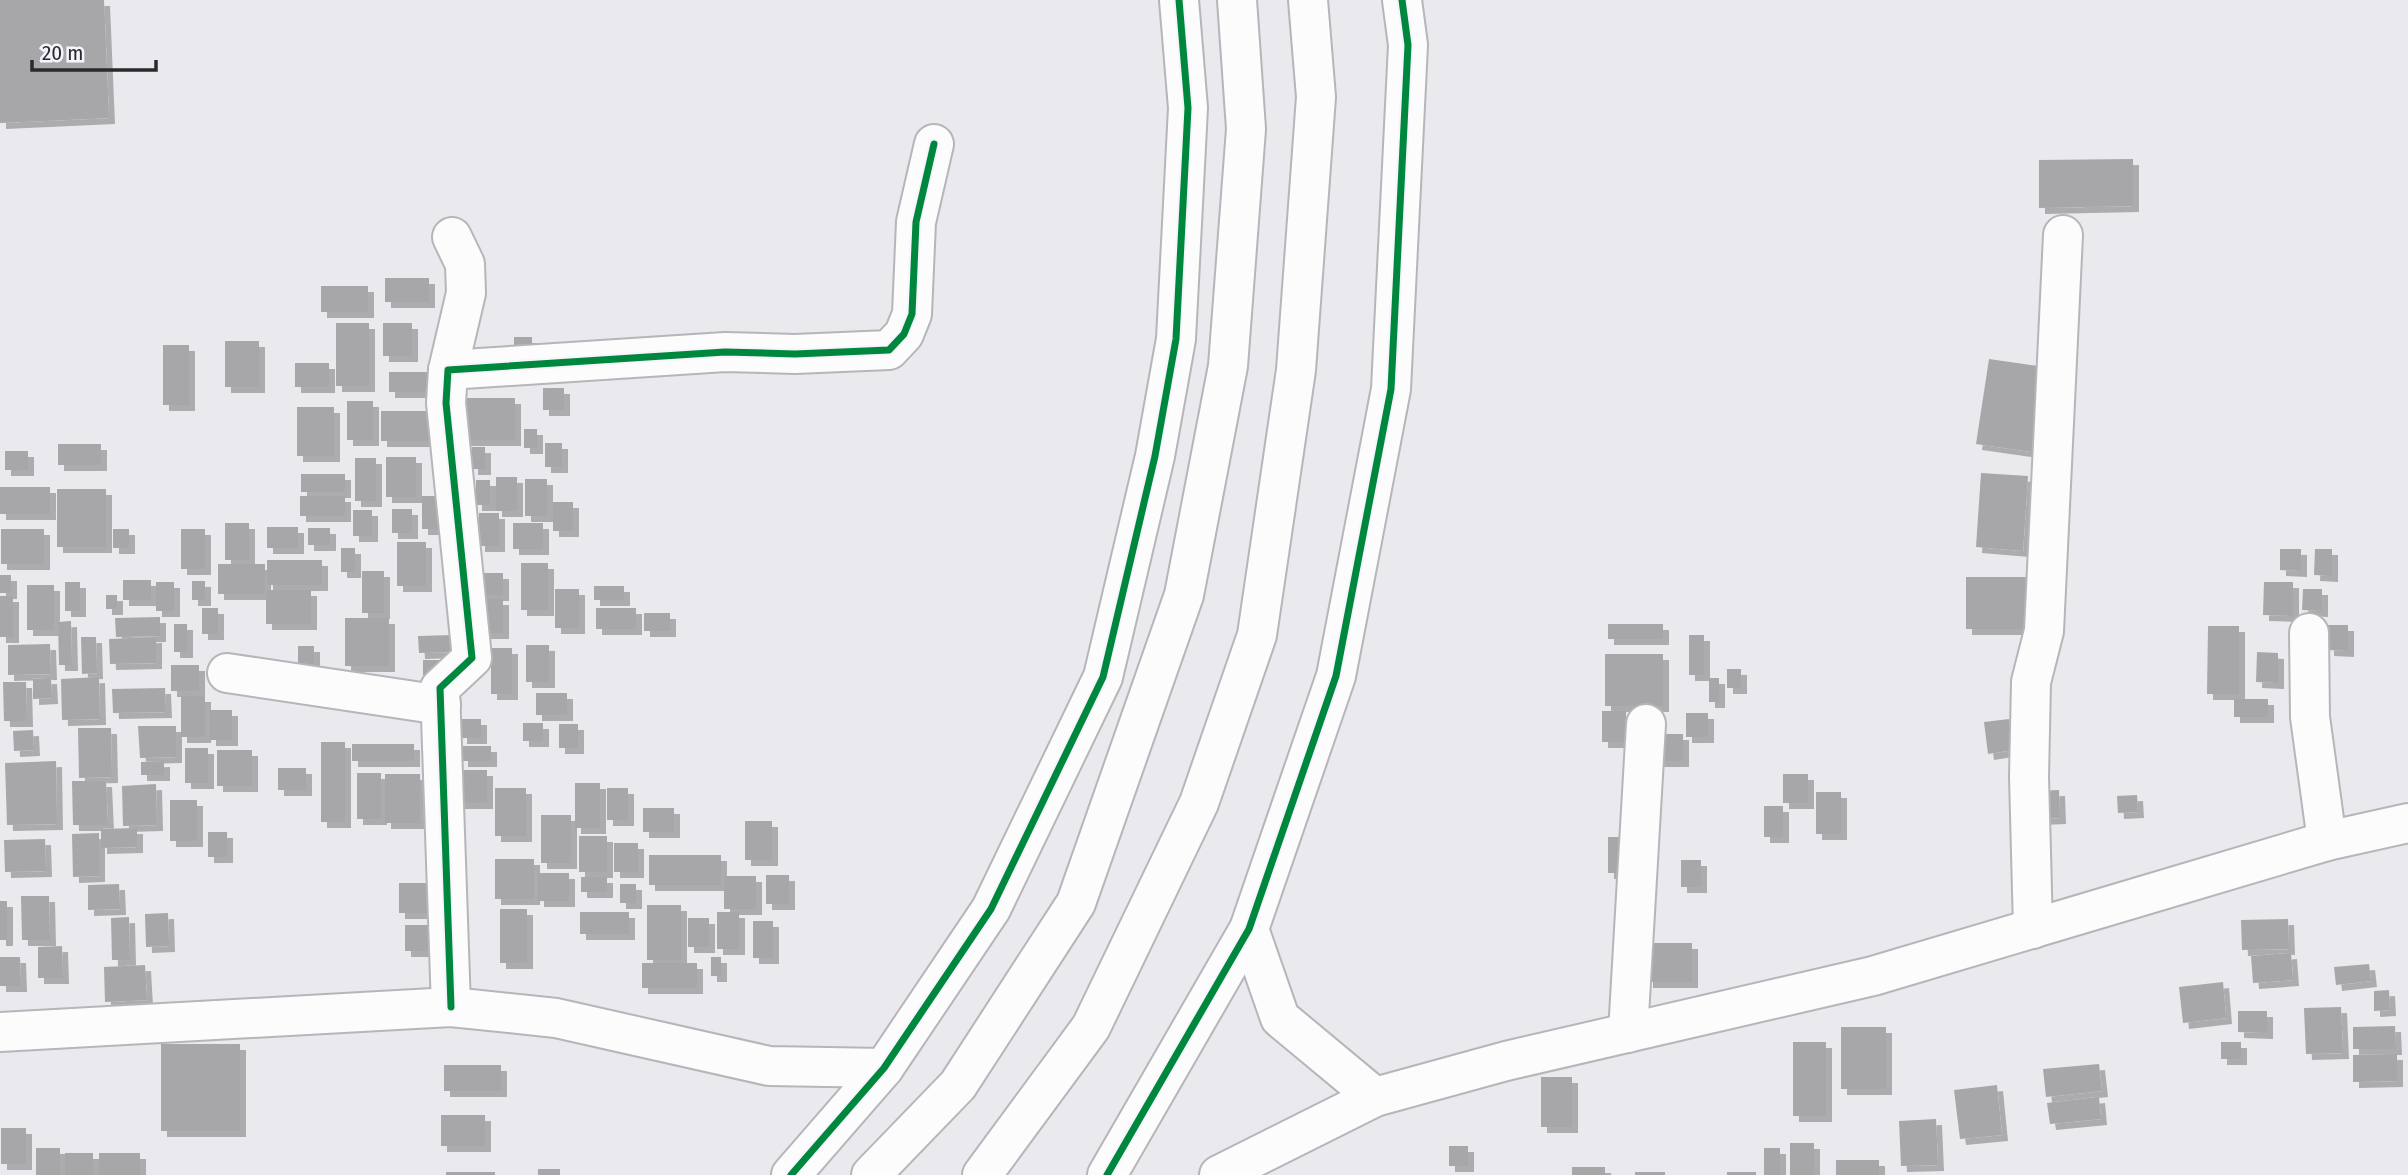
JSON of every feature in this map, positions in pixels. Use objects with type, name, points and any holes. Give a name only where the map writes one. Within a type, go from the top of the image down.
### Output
[{"type":"main road","points":[[791,1175],[884,1068],[991,909],[1102,677],[1154,456],[1176,339],[1188,108],[1179,0]]},
{"type":"main road","points":[[871,1175],[958,1085],[1076,903],[1184,596],[1228,366],[1245,129],[1237,0]]},
{"type":"main road","points":[[982,1175],[1091,1027],[1199,803],[1257,635],[1296,370],[1316,97],[1308,0]]},
{"type":"main road","points":[[1107,1175],[1249,929],[1336,676],[1391,389],[1408,44],[1402,0]]},
{"type":"main road","points":[[448,370],[725,352],[795,354],[889,350],[904,334],[912,314],[916,222],[934,144]]},
{"type":"main road","points":[[2033,929],[2029,777],[2031,681],[2044,631],[2063,235]]},
{"type":"main road","points":[[451,1007],[440,688],[472,658],[446,403],[448,370],[466,293],[465,264],[452,237]]},
{"type":"main road","points":[[2309,633],[2311,717],[2327,841]]},
{"type":"main road","points":[[227,673],[441,705]]},
{"type":"main road","points":[[1628,1033],[1646,724]]},
{"type":"main road","points":[[1219,1175],[1375,1097],[1506,1061],[1873,976],[2327,841],[2408,823]]},
{"type":"main road","points":[[1249,929],[1280,1018],[1375,1097]]},
{"type":"main road","points":[[0,1032],[451,1007],[556,1018],[769,1066],[884,1068]]},
{"type":"building","points":[[0,0],[104,0],[109,118],[0,123]]},
{"type":"building","points":[[2133,159],[2133,206],[2039,208],[2039,160]]},
{"type":"building","points":[[385,278],[429,278],[429,302],[385,302]]},
{"type":"building","points":[[321,286],[368,286],[368,312],[321,312]]},
{"type":"building","points":[[336,323],[369,323],[369,386],[336,386]]},
{"type":"building","points":[[383,323],[412,323],[412,356],[383,356]]},
{"type":"building","points":[[514,337],[532,337],[532,359],[514,359]]},
{"type":"building","points":[[225,341],[259,341],[259,387],[225,387]]},
{"type":"building","points":[[163,345],[189,345],[189,405],[163,405]]},
{"type":"building","points":[[1989,359],[2045,367],[2032,452],[1976,444]]},
{"type":"building","points":[[295,363],[329,363],[329,387],[295,387]]},
{"type":"building","points":[[389,372],[429,372],[429,392],[389,392]]},
{"type":"building","points":[[543,388],[564,388],[564,410],[543,410]]},
{"type":"building","points":[[460,398],[515,398],[515,440],[460,440]]},
{"type":"building","points":[[347,401],[373,401],[373,440],[347,440]]},
{"type":"building","points":[[297,407],[334,407],[334,456],[297,456]]},
{"type":"building","points":[[381,411],[434,411],[434,441],[381,441]]},
{"type":"building","points":[[524,429],[537,429],[537,448],[524,448]]},
{"type":"building","points":[[545,443],[562,443],[562,467],[545,467]]},
{"type":"building","points":[[58,444],[101,444],[101,465],[58,465]]},
{"type":"building","points":[[472,447],[485,447],[485,469],[472,469]]},
{"type":"building","points":[[5,451],[28,451],[28,470],[5,470]]},
{"type":"building","points":[[386,457],[416,457],[416,497],[386,497]]},
{"type":"building","points":[[355,458],[376,458],[376,501],[355,501]]},
{"type":"building","points":[[1981,473],[2028,476],[2023,551],[1976,547]]},
{"type":"building","points":[[301,474],[345,474],[345,492],[301,492]]},
{"type":"building","points":[[496,477],[517,477],[517,511],[496,511]]},
{"type":"building","points":[[525,479],[547,479],[547,516],[525,516]]},
{"type":"building","points":[[476,480],[490,480],[490,505],[476,505]]},
{"type":"building","points":[[0,487],[50,487],[50,514],[0,514]]},
{"type":"building","points":[[57,489],[106,489],[106,547],[57,547]]},
{"type":"building","points":[[300,496],[345,496],[345,516],[300,516]]},
{"type":"building","points":[[422,496],[439,496],[439,529],[422,529]]},
{"type":"building","points":[[553,502],[573,502],[573,531],[553,531]]},
{"type":"building","points":[[392,509],[412,509],[412,533],[392,533]]},
{"type":"building","points":[[353,510],[372,510],[372,536],[353,536]]},
{"type":"building","points":[[479,513],[499,513],[499,546],[479,546]]},
{"type":"building","points":[[225,523],[249,523],[249,560],[225,560]]},
{"type":"building","points":[[513,523],[543,523],[543,549],[513,549]]},
{"type":"building","points":[[267,527],[298,527],[298,548],[267,548]]},
{"type":"building","points":[[308,528],[330,528],[330,545],[308,545]]},
{"type":"building","points":[[1,529],[44,529],[44,564],[1,564]]},
{"type":"building","points":[[113,529],[129,529],[129,548],[113,548]]},
{"type":"building","points":[[181,529],[205,529],[205,569],[181,569]]},
{"type":"building","points":[[397,542],[426,542],[426,586],[397,586]]},
{"type":"building","points":[[341,548],[355,548],[355,572],[341,572]]},
{"type":"building","points":[[2280,549],[2301,549],[2301,571],[2280,570]]},
{"type":"building","points":[[2315,549],[2332,549],[2332,576],[2314,575]]},
{"type":"building","points":[[267,560],[322,560],[322,585],[267,585]]},
{"type":"building","points":[[521,563],[548,563],[548,610],[521,610]]},
{"type":"building","points":[[218,564],[265,564],[265,594],[218,594]]},
{"type":"building","points":[[362,571],[384,571],[384,613],[362,613]]},
{"type":"building","points":[[478,573],[503,573],[503,595],[478,595]]},
{"type":"building","points":[[0,575],[11,575],[11,593],[0,593]]},
{"type":"building","points":[[1966,577],[2036,577],[2036,629],[1966,629]]},
{"type":"building","points":[[123,580],[151,580],[151,600],[123,600]]},
{"type":"building","points":[[192,581],[205,581],[205,600],[192,600]]},
{"type":"building","points":[[65,582],[80,582],[80,611],[65,611]]},
{"type":"building","points":[[156,582],[174,582],[174,611],[156,611]]},
{"type":"building","points":[[2264,582],[2293,582],[2293,616],[2263,615]]},
{"type":"building","points":[[27,585],[54,585],[54,630],[27,630]]},
{"type":"building","points":[[594,586],[624,586],[624,600],[594,600]]},
{"type":"building","points":[[555,589],[579,589],[579,628],[555,628]]},
{"type":"building","points":[[2303,589],[2322,589],[2322,611],[2302,610]]},
{"type":"building","points":[[266,590],[311,590],[311,624],[266,624]]},
{"type":"building","points":[[106,595],[117,595],[117,609],[106,609]]},
{"type":"building","points":[[0,596],[13,596],[13,637],[0,637]]},
{"type":"building","points":[[476,599],[503,599],[503,633],[476,633]]},
{"type":"building","points":[[202,608],[218,608],[218,634],[202,634]]},
{"type":"building","points":[[596,608],[636,608],[636,629],[596,629]]},
{"type":"building","points":[[644,613],[670,613],[670,631],[644,631]]},
{"type":"building","points":[[160,617],[160,636],[116,637],[115,618]]},
{"type":"building","points":[[345,618],[389,618],[389,666],[345,666]]},
{"type":"building","points":[[71,621],[72,665],[59,665],[58,622]]},
{"type":"building","points":[[174,624],[187,624],[187,652],[174,652]]},
{"type":"building","points":[[1608,624],[1663,624],[1663,639],[1608,639]]},
{"type":"building","points":[[2328,625],[2348,625],[2348,651],[2328,650]]},
{"type":"building","points":[[2208,626],[2239,626],[2239,694],[2207,694]]},
{"type":"building","points":[[453,635],[454,652],[419,653],[418,636]]},
{"type":"building","points":[[1689,635],[1704,635],[1704,675],[1689,675]]},
{"type":"building","points":[[81,637],[96,637],[97,673],[82,674]]},
{"type":"building","points":[[156,637],[156,663],[110,664],[109,639]]},
{"type":"building","points":[[50,644],[51,674],[8,675],[8,645]]},
{"type":"building","points":[[526,645],[549,645],[549,682],[526,682]]},
{"type":"building","points":[[298,646],[314,646],[314,664],[298,664]]},
{"type":"building","points":[[491,648],[512,648],[512,694],[491,694]]},
{"type":"building","points":[[2257,652],[2278,653],[2278,683],[2256,682]]},
{"type":"building","points":[[1605,654],[1663,654],[1663,706],[1605,706]]},
{"type":"building","points":[[423,660],[449,660],[449,675],[423,675]]},
{"type":"building","points":[[171,665],[199,665],[199,691],[171,691]]},
{"type":"building","points":[[1727,669],[1741,669],[1741,688],[1727,688]]},
{"type":"building","points":[[99,677],[100,719],[62,720],[61,679]]},
{"type":"building","points":[[51,678],[52,698],[33,699],[33,679]]},
{"type":"building","points":[[1709,678],[1719,678],[1719,702],[1709,702]]},
{"type":"building","points":[[3,682],[26,682],[27,721],[4,721]]},
{"type":"building","points":[[165,688],[166,712],[113,713],[112,689]]},
{"type":"building","points":[[536,693],[567,693],[567,715],[536,715]]},
{"type":"building","points":[[181,696],[205,696],[205,737],[181,737]]},
{"type":"building","points":[[2234,699],[2268,699],[2268,717],[2234,717]]},
{"type":"building","points":[[210,710],[232,710],[232,740],[210,740]]},
{"type":"building","points":[[1602,711],[1626,711],[1626,742],[1602,742]]},
{"type":"building","points":[[1686,713],[1708,713],[1708,737],[1686,737]]},
{"type":"building","points":[[461,719],[481,719],[481,738],[461,738]]},
{"type":"building","points":[[2009,719],[2013,750],[1988,754],[1984,722]]},
{"type":"building","points":[[523,723],[543,723],[543,741],[523,741]]},
{"type":"building","points":[[559,724],[578,724],[578,748],[559,748]]},
{"type":"building","points":[[138,726],[176,726],[176,757],[140,758]]},
{"type":"building","points":[[78,728],[111,728],[112,777],[79,778]]},
{"type":"building","points":[[33,730],[34,750],[14,751],[13,731]]},
{"type":"building","points":[[1655,734],[1683,734],[1683,761],[1655,761]]},
{"type":"building","points":[[321,742],[345,742],[345,822],[321,822]]},
{"type":"building","points":[[352,744],[414,744],[414,761],[352,761]]},
{"type":"building","points":[[462,746],[491,746],[491,761],[462,761]]},
{"type":"building","points":[[185,748],[208,748],[208,783],[185,783]]},
{"type":"building","points":[[217,750],[252,750],[252,786],[217,786]]},
{"type":"building","points":[[56,761],[57,824],[7,825],[5,763]]},
{"type":"building","points":[[164,761],[164,775],[141,775],[141,762]]},
{"type":"building","points":[[278,768],[306,768],[306,790],[278,790]]},
{"type":"building","points":[[459,770],[487,770],[487,803],[459,803]]},
{"type":"building","points":[[357,773],[381,773],[381,819],[357,819]]},
{"type":"building","points":[[385,774],[420,774],[420,823],[385,823]]},
{"type":"building","points":[[1783,774],[1808,774],[1808,803],[1783,803]]},
{"type":"building","points":[[72,781],[106,781],[108,825],[73,825]]},
{"type":"building","points":[[575,783],[600,783],[600,828],[575,828]]},
{"type":"building","points":[[156,784],[157,825],[123,826],[122,786]]},
{"type":"building","points":[[495,788],[526,788],[526,836],[495,836]]},
{"type":"building","points":[[607,788],[628,788],[628,820],[607,820]]},
{"type":"building","points":[[2059,790],[2060,818],[2037,819],[2036,791]]},
{"type":"building","points":[[1816,792],[1841,792],[1841,834],[1816,834]]},
{"type":"building","points":[[2137,795],[2138,812],[2118,813],[2117,796]]},
{"type":"building","points":[[170,800],[197,800],[197,841],[170,841]]},
{"type":"building","points":[[1764,806],[1783,806],[1783,837],[1764,837]]},
{"type":"building","points":[[643,808],[674,808],[674,832],[643,832]]},
{"type":"building","points":[[541,815],[571,815],[571,863],[541,863]]},
{"type":"building","points":[[745,821],[772,821],[772,860],[745,860]]},
{"type":"building","points":[[137,828],[137,847],[101,848],[101,829]]},
{"type":"building","points":[[208,832],[227,832],[227,857],[208,857]]},
{"type":"building","points":[[99,833],[99,876],[73,877],[72,834]]},
{"type":"building","points":[[579,836],[607,836],[607,872],[579,872]]},
{"type":"building","points":[[1608,837],[1629,837],[1629,873],[1608,873]]},
{"type":"building","points":[[45,839],[46,871],[5,872],[4,840]]},
{"type":"building","points":[[614,843],[638,843],[638,872],[614,872]]},
{"type":"building","points":[[649,855],[721,855],[721,885],[649,885]]},
{"type":"building","points":[[495,859],[534,859],[534,899],[495,899]]},
{"type":"building","points":[[1681,860],[1701,860],[1701,887],[1681,887]]},
{"type":"building","points":[[538,873],[569,873],[569,901],[538,901]]},
{"type":"building","points":[[766,875],[789,875],[789,904],[766,904]]},
{"type":"building","points":[[724,876],[756,876],[756,909],[724,909]]},
{"type":"building","points":[[581,877],[607,877],[607,892],[581,892]]},
{"type":"building","points":[[399,883],[440,883],[440,913],[399,913]]},
{"type":"building","points":[[119,884],[120,909],[88,910],[88,885]]},
{"type":"building","points":[[620,884],[636,884],[636,903],[620,903]]},
{"type":"building","points":[[21,896],[49,896],[50,940],[22,940]]},
{"type":"building","points":[[0,901],[7,901],[7,940],[0,940]]},
{"type":"building","points":[[647,905],[681,905],[681,960],[647,960]]},
{"type":"building","points":[[500,909],[527,909],[527,963],[500,963]]},
{"type":"building","points":[[580,912],[629,912],[629,934],[580,934]]},
{"type":"building","points":[[717,912],[739,912],[739,949],[717,949]]},
{"type":"building","points":[[168,913],[169,946],[146,947],[145,914]]},
{"type":"building","points":[[129,917],[130,960],[112,960],[111,918]]},
{"type":"building","points":[[688,918],[709,918],[709,947],[688,947]]},
{"type":"building","points":[[2288,919],[2289,949],[2242,950],[2241,920]]},
{"type":"building","points":[[753,921],[773,921],[773,958],[753,958]]},
{"type":"building","points":[[405,925],[436,925],[436,951],[405,951]]},
{"type":"building","points":[[1647,943],[1692,943],[1692,982],[1647,982]]},
{"type":"building","points":[[62,946],[63,978],[38,978],[38,947]]},
{"type":"building","points":[[2291,953],[2293,980],[2253,983],[2251,956]]},
{"type":"building","points":[[0,957],[20,957],[21,986],[0,986]]},
{"type":"building","points":[[711,957],[721,957],[721,976],[711,976]]},
{"type":"building","points":[[642,963],[697,963],[697,988],[642,988]]},
{"type":"building","points":[[2369,964],[2371,981],[2336,985],[2334,967]]},
{"type":"building","points":[[145,965],[147,1000],[105,1002],[104,967]]},
{"type":"building","points":[[2223,982],[2226,1018],[2183,1023],[2179,987]]},
{"type":"building","points":[[2389,990],[2390,1010],[2374,1011],[2374,991]]},
{"type":"building","points":[[2341,1007],[2343,1053],[2306,1054],[2304,1008]]},
{"type":"building","points":[[2238,1011],[2267,1011],[2267,1033],[2238,1032]]},
{"type":"building","points":[[2395,1026],[2396,1049],[2353,1049],[2353,1027]]},
{"type":"building","points":[[1841,1027],[1886,1027],[1886,1089],[1841,1089]]},
{"type":"building","points":[[1793,1042],[1826,1042],[1826,1116],[1793,1116]]},
{"type":"building","points":[[2221,1042],[2241,1042],[2241,1059],[2221,1059]]},
{"type":"building","points":[[161,1044],[240,1044],[240,1131],[161,1131]]},
{"type":"building","points":[[2397,1054],[2397,1081],[2353,1082],[2353,1055]]},
{"type":"building","points":[[2099,1064],[2102,1091],[2046,1097],[2043,1069]]},
{"type":"building","points":[[444,1065],[501,1065],[501,1091],[444,1091]]},
{"type":"building","points":[[1541,1077],[1572,1077],[1572,1127],[1541,1127]]},
{"type":"building","points":[[1997,1085],[2002,1135],[1960,1139],[1954,1090]]},
{"type":"building","points":[[2099,1097],[2101,1119],[2050,1124],[2047,1103]]},
{"type":"building","points":[[441,1115],[485,1115],[485,1146],[441,1146]]},
{"type":"building","points":[[1936,1119],[1938,1165],[1901,1166],[1899,1121]]},
{"type":"building","points":[[1,1128],[26,1128],[26,1164],[1,1164]]},
{"type":"building","points":[[1790,1143],[1814,1143],[1814,1175],[1790,1175]]},
{"type":"building","points":[[1449,1146],[1468,1146],[1468,1166],[1449,1166]]},
{"type":"building","points":[[36,1148],[60,1148],[60,1175],[36,1175]]},
{"type":"building","points":[[1764,1148],[1780,1148],[1780,1175],[1764,1175]]},
{"type":"building","points":[[65,1153],[93,1153],[93,1175],[65,1175]]},
{"type":"building","points":[[99,1153],[140,1153],[140,1175],[99,1175]]},
{"type":"building","points":[[1836,1160],[1879,1160],[1879,1175],[1836,1175]]},
{"type":"building","points":[[1572,1167],[1605,1167],[1605,1175],[1572,1175]]},
{"type":"building","points":[[538,1169],[560,1169],[560,1175],[538,1175]]},
{"type":"building","points":[[446,1172],[495,1172],[495,1175],[446,1175]]},
{"type":"building","points":[[1635,1172],[1665,1172],[1665,1175],[1635,1175]]},
{"type":"building","points":[[1727,1172],[1756,1172],[1756,1175],[1727,1175]]},
{"type":"cycle path","points":[[791,1175],[884,1068],[991,909],[1103,677],[1155,456],[1176,339],[1188,108],[1179,0]]},
{"type":"cycle path","points":[[1107,1175],[1249,929],[1336,676],[1391,389],[1408,45],[1402,0]]},
{"type":"cycle path","points":[[451,1007],[440,688],[472,658],[446,403],[448,370],[725,352],[795,354],[889,350],[904,334],[912,314],[916,222],[934,144]]}]
